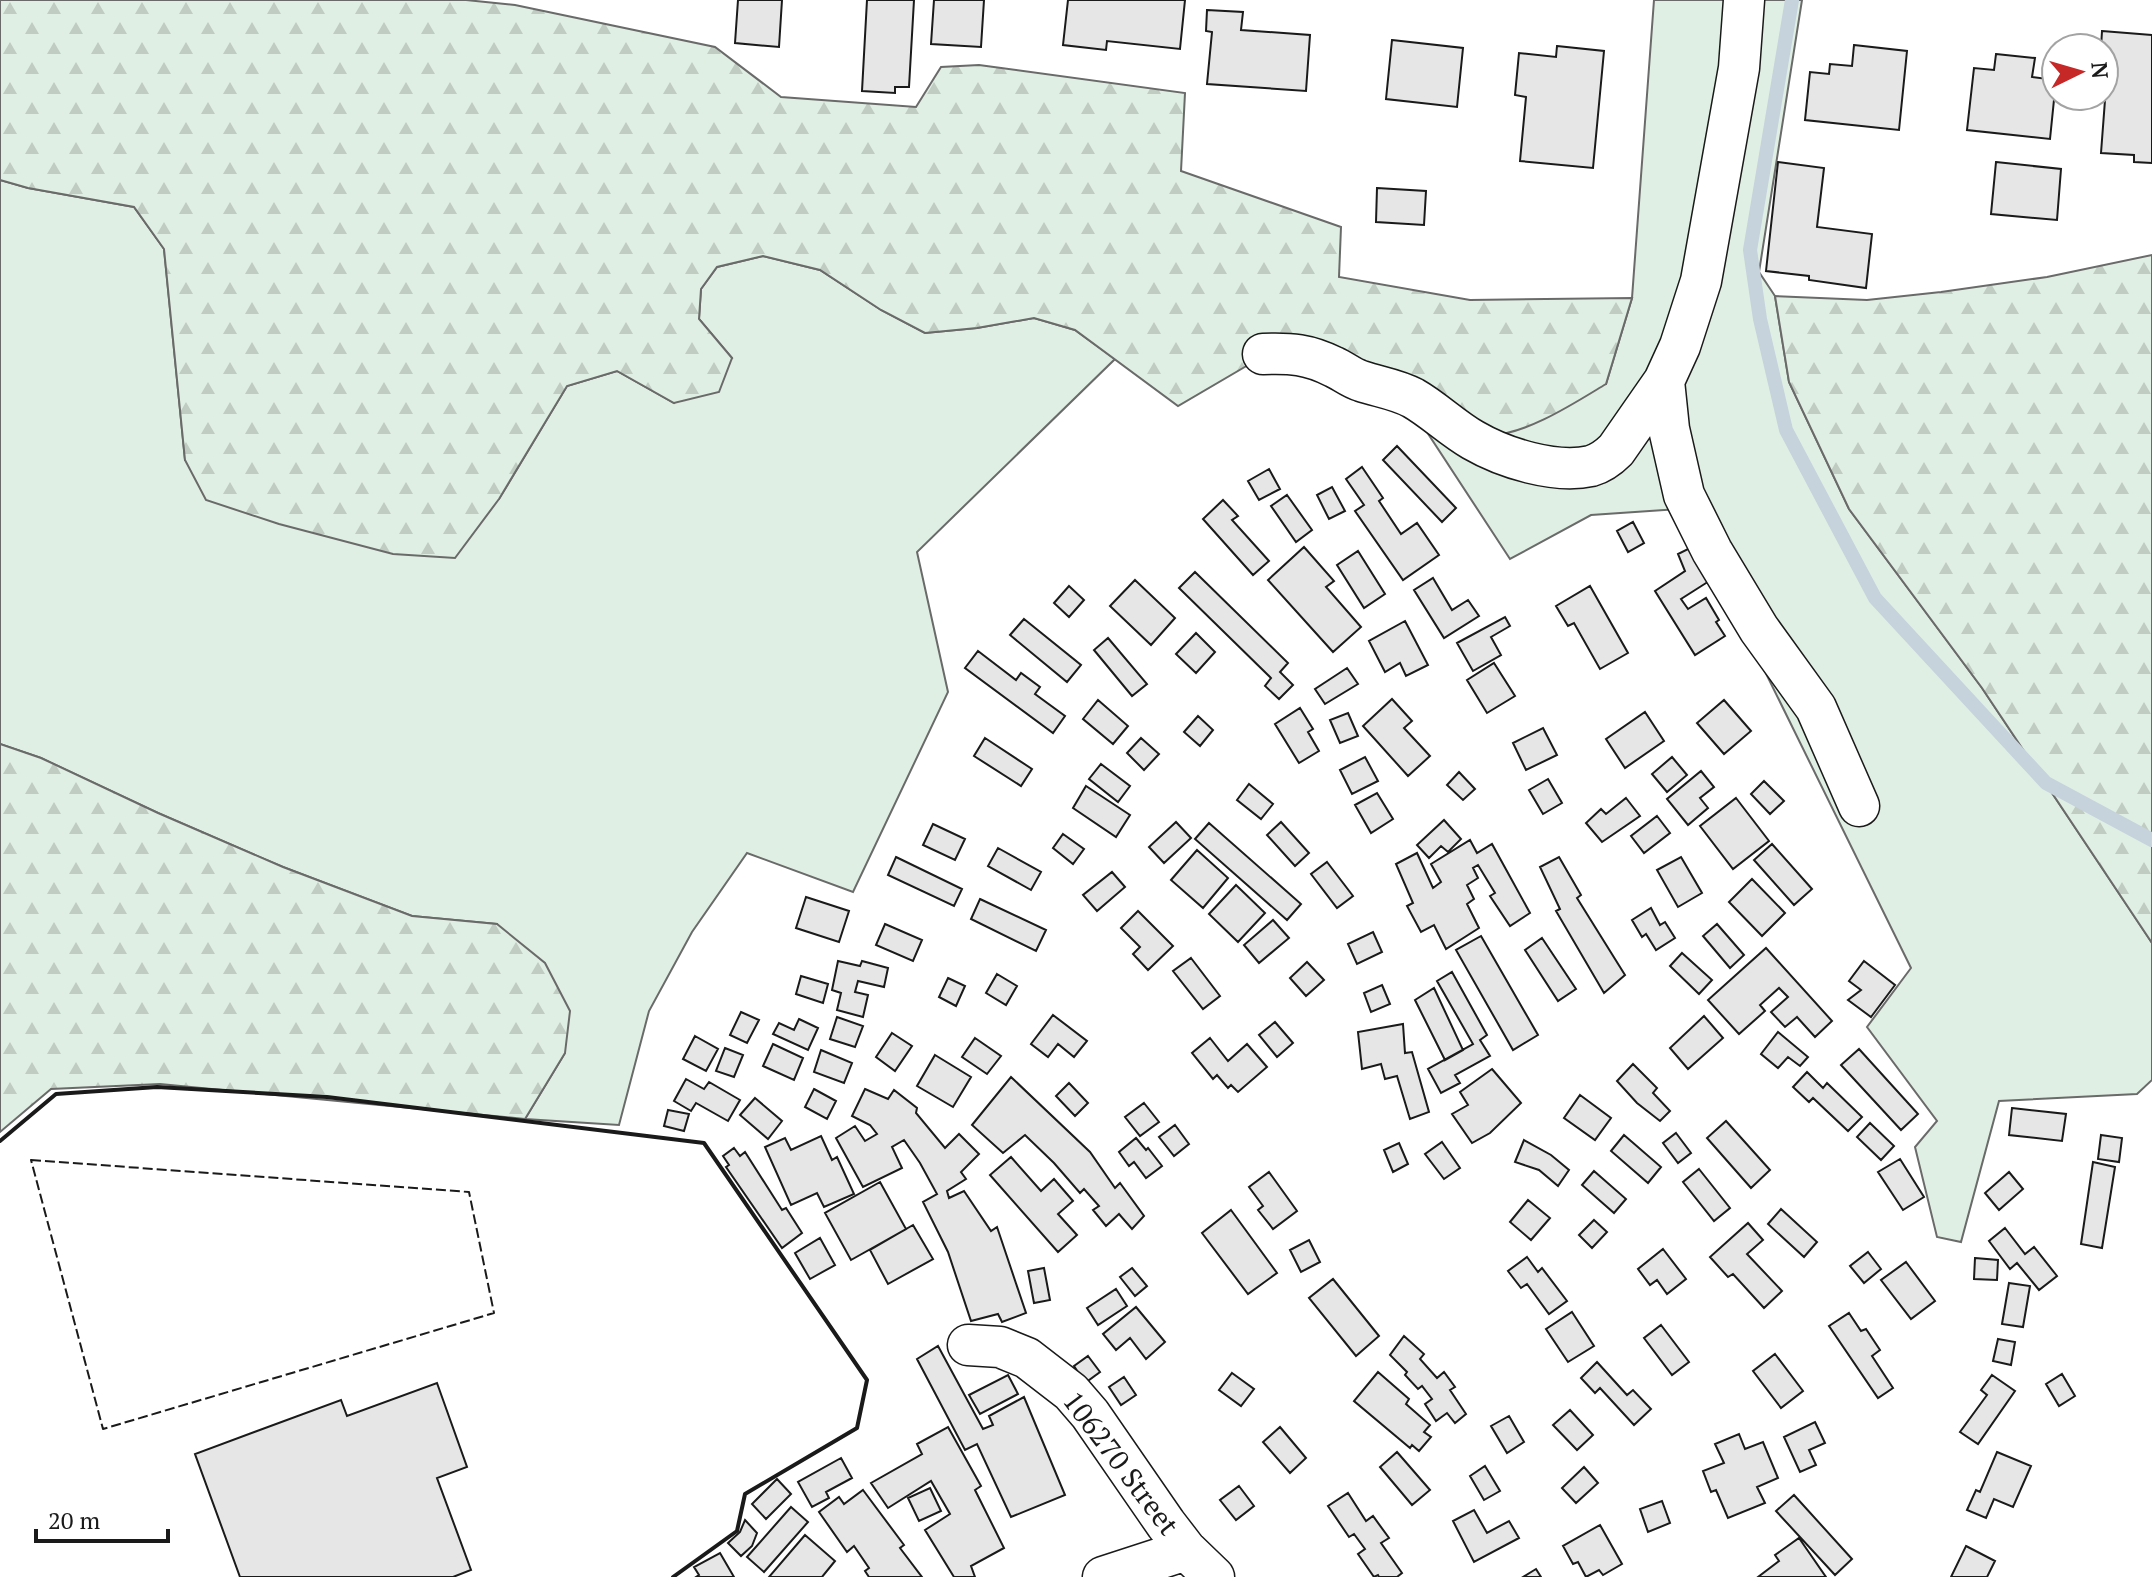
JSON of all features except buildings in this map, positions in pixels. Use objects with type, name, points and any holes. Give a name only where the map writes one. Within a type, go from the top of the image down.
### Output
[{"type":"street","points":[[1263,354],[1293,353],[1314,358],[1360,381],[1392,388],[1474,440],[1514,459],[1577,468],[1606,459],[1616,450],[1664,381],[1680,346],[1701,281],[1739,68],[1744,0]]},
{"type":"street","points":[[1664,381],[1669,429],[1684,495],[1712,551],[1759,629],[1816,708],[1859,806]]},
{"type":"street","name":"106270 Street","points":[[968,1345],[1000,1347],[1027,1358],[1071,1392],[1090,1414],[1166,1524],[1200,1563]]},
{"type":"street","points":[[1103,1577],[1200,1563]]},
{"type":"green space","points":[[0,0],[466,0],[515,5],[715,47],[781,97],[916,107],[941,67],[979,65],[1185,93],[1181,171],[1341,227],[1339,277],[1470,300],[1632,298],[1606,384],[1535,424],[1490,435],[1255,361],[1178,406],[1075,330],[1034,318],[925,333],[881,310],[820,270],[763,256],[717,267],[701,289],[699,319],[732,358],[719,392],[674,403],[617,371],[567,386],[499,499],[455,558],[393,554],[279,524],[206,500],[185,460],[164,249],[134,207],[0,180]]},
{"type":"green space","points":[[1654,0],[1802,0],[1759,272],[1775,296],[1789,382],[1849,509],[1982,688],[2152,943],[2152,1080],[2137,1094],[1999,1101],[1961,1242],[1937,1237],[1915,1147],[1937,1121],[1867,1027],[1911,968],[1718,576],[1679,509],[1591,515],[1510,559],[1408,403],[1606,384],[1632,298]]},
{"type":"green space","points":[[0,180],[134,207],[164,249],[185,460],[499,499],[567,386],[617,371],[674,403],[732,358],[699,319],[701,289],[717,267],[763,256],[820,270],[881,310],[925,333],[1034,318],[1075,330],[1115,359],[917,552],[948,692],[853,892],[747,853],[692,932],[649,1011],[619,1125],[525,1119],[565,1053],[497,924],[412,916],[283,867],[41,758],[0,744]]},
{"type":"green space","points":[[2152,255],[2152,943],[1982,688],[1849,509],[1789,382],[1775,296],[1867,300],[1941,292],[2047,277]]},
{"type":"green space","points":[[0,744],[41,758],[283,867],[412,916],[497,924],[545,963],[570,1011],[565,1053],[525,1119],[160,1084],[51,1089],[0,1132]]},
{"type":"waterway","points":[[1792,0],[1750,250],[1760,319],[1786,430],[1875,598],[2046,783],[2152,840]]},
{"type":"fence","points":[[31,1160],[469,1192],[494,1313],[103,1429],[31,1160]]},
{"type":"wall","points":[[0,1141],[56,1094],[157,1087],[327,1097],[704,1143],[867,1380],[857,1428],[745,1494],[737,1531],[673,1577]]}]
